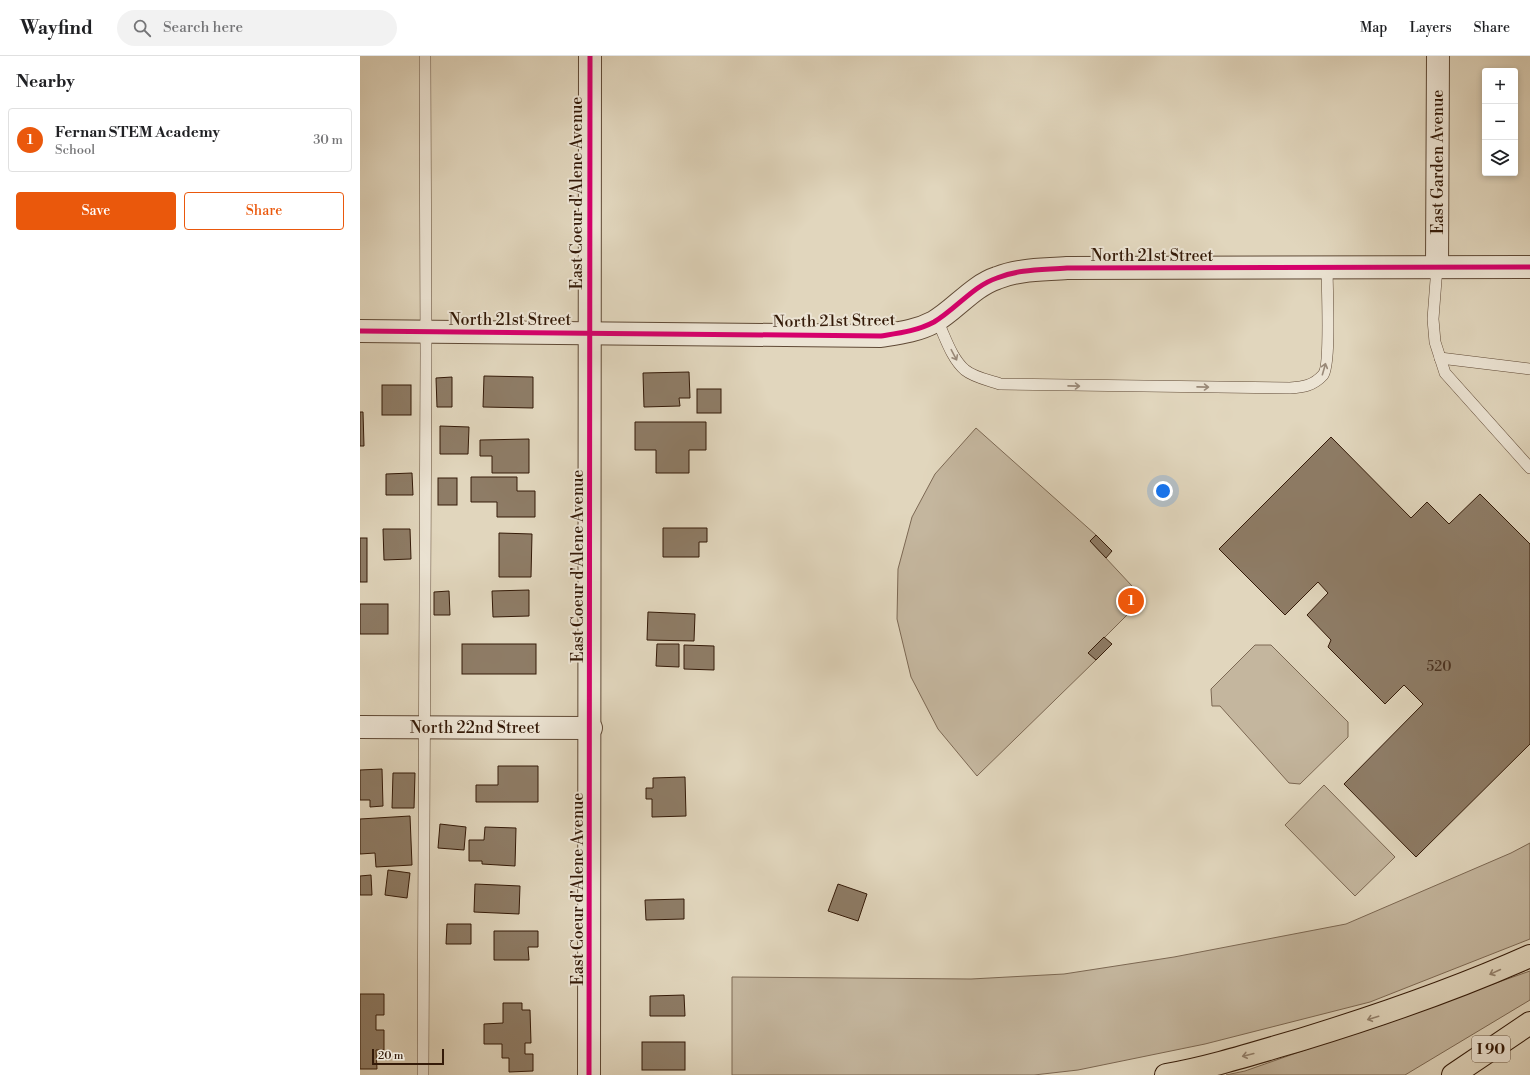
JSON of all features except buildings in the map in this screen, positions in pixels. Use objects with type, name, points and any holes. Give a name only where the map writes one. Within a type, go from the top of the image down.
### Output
[{"type":"highway","points":[[1166,1075],[1262,1051],[1375,1017],[1482,978],[1530,956]]},
{"type":"highway","name":"I 90","points":[[1452,1075],[1530,1023]]},
{"type":"street","name":"East Coeur d'Alene Avenue","points":[[589,1075],[591,728],[588,332],[590,56]]},
{"type":"street","name":"East Garden Avenue","points":[[1437,267],[1438,56]]},
{"type":"street","name":"North 21st Street","points":[[360,331],[881,336],[912,332],[937,320],[981,286],[996,278],[1018,272],[1067,268],[1530,267]]},
{"type":"street","name":"North 22nd Street","points":[[360,727],[591,728]]},
{"type":"lane","points":[[423,1075],[426,331],[425,56]]},
{"type":"lane","points":[[937,320],[956,359],[965,370],[979,377],[1000,384],[1290,388],[1310,386],[1324,374],[1327,357],[1327,267]]},
{"type":"lane","points":[[1437,267],[1433,319],[1435,342],[1445,373],[1530,468]]},
{"type":"lane","points":[[1440,358],[1530,369]]},
{"type":"shaded area","points":[[976,428],[1096,535],[1090,541],[1132,586],[1131,611],[1089,653],[1096,660],[977,776],[938,729],[911,677],[897,619],[898,569],[912,517],[935,474]]},
{"type":"shaded area","points":[[1255,645],[1271,645],[1348,722],[1348,737],[1300,784],[1289,783],[1220,706],[1212,706],[1211,689]]},
{"type":"shaded area","points":[[1324,785],[1395,857],[1355,896],[1285,825]]},
{"type":"shaded area","points":[[1530,843],[1530,939],[1370,1002],[1205,1044],[1078,1070],[1034,1075],[732,1075],[732,977],[971,979],[1064,974],[1174,957],[1346,924],[1511,853]]},
{"type":"shaded area","points":[[1530,971],[1530,1000],[1405,1075],[1226,1075],[1245,1071]]},
{"type":"cycle path","points":[[589,1075],[590,56]]},
{"type":"cycle path","points":[[360,331],[881,336],[921,328],[928,325],[942,317],[980,286],[1005,275],[1031,270],[1067,268],[1530,267]]},
{"type":"place","name":"Fernan STEM Academy","points":[[1131,601]]}]
